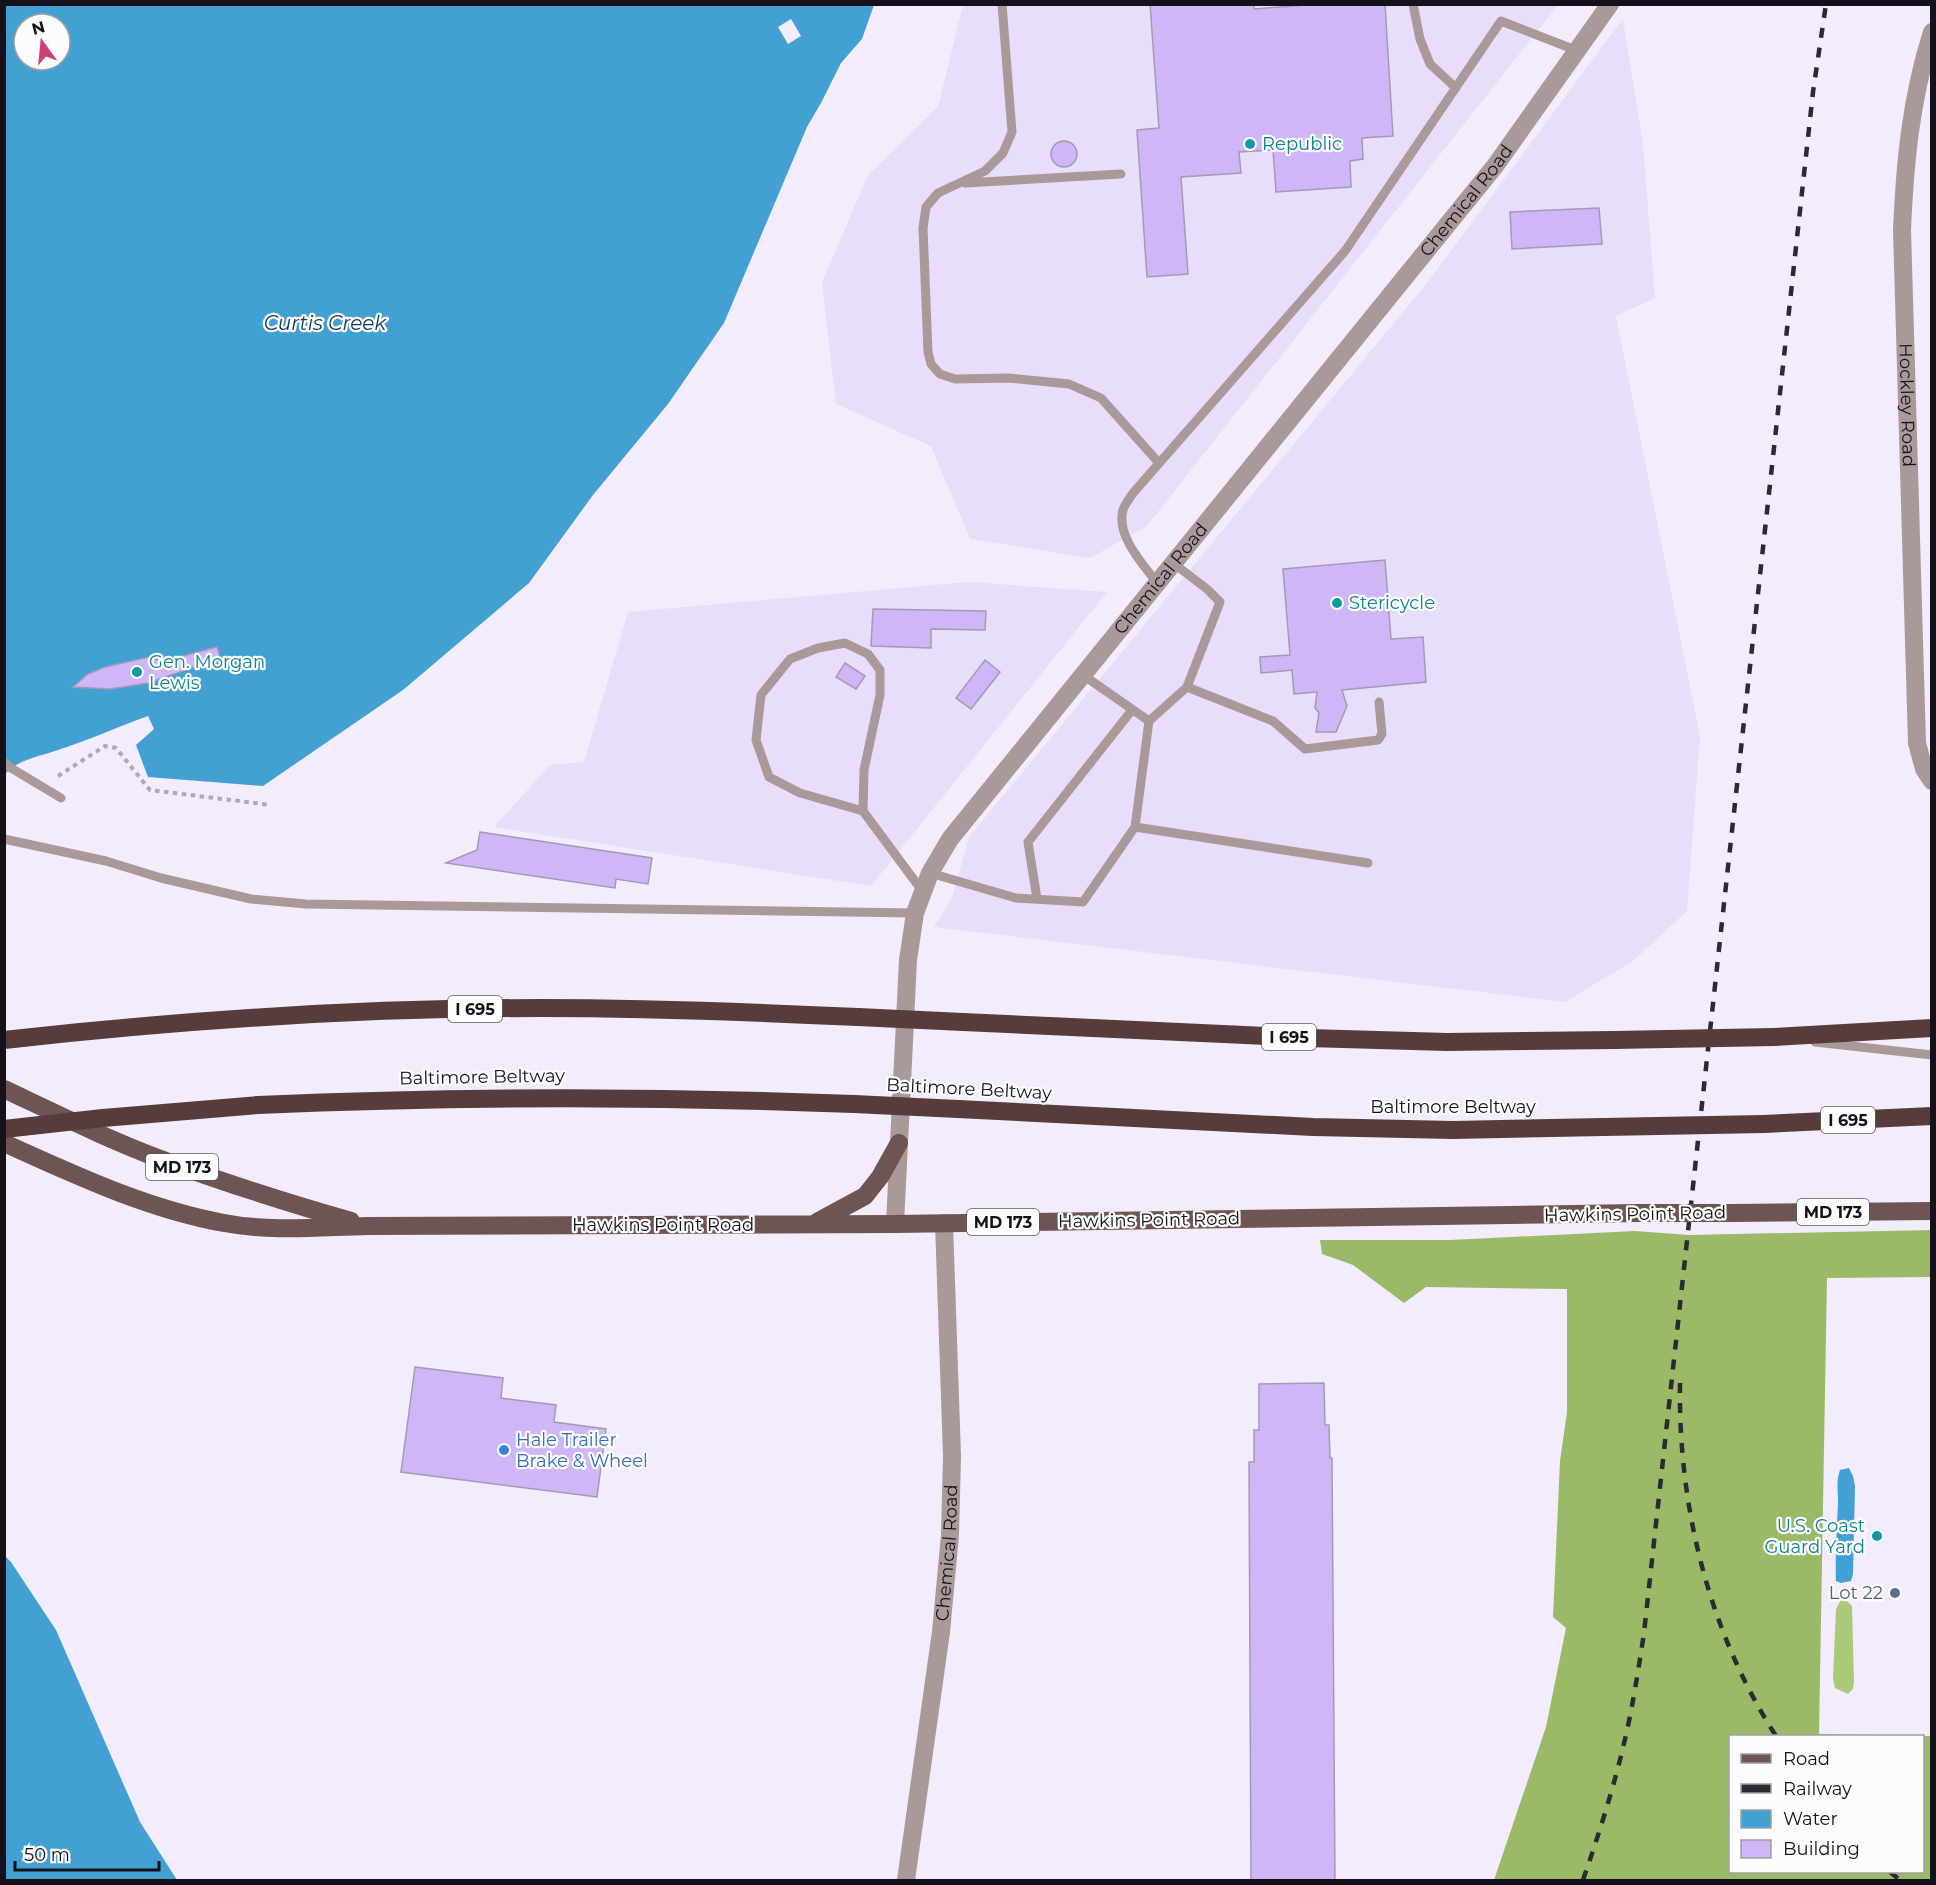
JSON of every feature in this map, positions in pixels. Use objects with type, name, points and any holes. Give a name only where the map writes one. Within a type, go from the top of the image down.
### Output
[{"type":"highway","name":"I 695","points":[[4,1040],[92,1030],[246,1018],[539,1008],[705,1010],[1331,1039],[1447,1042],[1774,1037],[1932,1028]]},
{"type":"highway","name":"Baltimore Beltway","points":[[4,1129],[258,1105],[540,1097],[704,1098],[1313,1127],[1452,1130],[1764,1124],[1932,1116]]},
{"type":"main road","name":"MD 173","points":[[4,1089],[104,1136],[163,1160],[290,1204],[367,1226]]},
{"type":"main road","name":"MD 173","points":[[4,1143],[78,1176],[145,1202],[225,1223],[283,1228],[367,1226]]},
{"type":"main road","points":[[813,1224],[865,1196],[880,1177],[899,1143]]},
{"type":"main road","name":"Hawkins Point Road","points":[[367,1226],[895,1224],[1932,1210]]},
{"type":"street","name":"Chemical Road","points":[[895,1224],[908,960],[915,913],[930,873],[950,838],[1495,166],[1610,4]]},
{"type":"street","name":"Hockley Road","points":[[1932,32],[1911,112],[1904,170],[1902,230],[1917,743],[1924,769],[1932,781]]},
{"type":"street","name":"Chemical Road","points":[[906,1881],[941,1632],[950,1535],[952,1456],[944,1223]]},
{"type":"lane","points":[[1002,4],[1012,132],[1003,153],[985,171],[938,193],[926,207],[923,228],[928,352],[931,364],[940,374],[955,379],[1009,378],[1069,384],[1101,398],[1160,462]]},
{"type":"lane","points":[[1413,4],[1420,39],[1430,64],[1456,88]]},
{"type":"lane","points":[[1157,583],[1129,543],[1122,525],[1123,510],[1133,493],[1345,251],[1501,21],[1578,51]]},
{"type":"lane","points":[[960,184],[1121,174]]},
{"type":"lane","points":[[930,873],[1017,898],[1083,902],[1135,827],[1149,721],[1187,687],[1220,602],[1173,563]]},
{"type":"lane","points":[[863,810],[800,793],[769,777],[756,740],[761,695],[790,659],[818,648],[845,643],[868,654],[880,670],[880,695],[864,770],[863,810],[923,892]]},
{"type":"lane","points":[[1083,675],[1149,721]]},
{"type":"lane","points":[[1187,687],[1273,721],[1305,749],[1378,740],[1382,734],[1379,702]]},
{"type":"lane","points":[[1037,899],[1028,842],[1132,710]]},
{"type":"lane","points":[[4,762],[10,768],[61,798]]},
{"type":"lane","points":[[1135,827],[1368,863]]},
{"type":"lane","points":[[4,839],[106,861],[161,878],[251,899],[306,904],[915,913]]},
{"type":"lane","points":[[1774,1037],[1932,1054]]},
{"type":"path","points":[[58,776],[105,746],[116,748],[150,790],[271,805]]},
{"type":"shaded area","points":[[963,5],[1558,5],[1146,527],[1090,558],[970,539],[931,446],[836,404],[822,283],[868,175],[938,107]]},
{"type":"shaded area","points":[[1623,19],[1643,145],[1655,298],[1616,316],[1700,736],[1687,911],[1633,961],[1565,1002],[934,927],[952,898],[969,837],[1427,283]]},
{"type":"shaded area","points":[[968,582],[1107,592],[871,886],[494,827],[550,765],[584,762],[628,612]]},
{"type":"green space","points":[[1931,1230],[1931,1277],[1827,1278],[1819,1734],[1875,1735],[1729,1735],[1729,1873],[1924,1873],[1924,1736],[1931,1736],[1931,1880],[1494,1880],[1546,1727],[1566,1628],[1553,1617],[1560,1461],[1567,1412],[1567,1289],[1426,1287],[1404,1303],[1353,1265],[1322,1254],[1320,1240],[1450,1240],[1635,1231],[1689,1235]]},
{"type":"green space","points":[[1841,1600],[1847,1601],[1852,1606],[1854,1682],[1853,1689],[1848,1694],[1835,1688],[1833,1678],[1836,1609]]},
{"type":"water","name":"Curtis Creek","points":[[5,5],[874,5],[862,39],[841,63],[807,127],[724,323],[668,404],[593,495],[529,583],[403,690],[263,786],[148,777],[136,745],[154,729],[148,716],[28,760],[5,774]]},
{"type":"water","points":[[1849,1468],[1855,1486],[1853,1574],[1851,1581],[1841,1583],[1836,1581],[1838,1482],[1840,1470]]},
{"type":"water","points":[[5,1556],[56,1630],[140,1822],[177,1880],[5,1880]]},
{"type":"pier","points":[[791,19],[801,36],[788,44],[778,27]]},
{"type":"building","name":"Republic","points":[[1150,4],[1254,4],[1254,9],[1319,4],[1385,4],[1393,136],[1362,138],[1363,159],[1350,161],[1351,187],[1276,192],[1273,150],[1239,152],[1241,173],[1181,177],[1188,274],[1147,277],[1137,130],[1159,128]]},
{"type":"building","points":[[1064,141],[1073,145],[1077,154],[1073,163],[1064,167],[1055,163],[1051,154],[1055,145]]},
{"type":"building","points":[[1599,208],[1602,244],[1512,249],[1510,212]]},
{"type":"building","name":"Stericycle","points":[[1385,560],[1391,639],[1423,637],[1426,682],[1342,690],[1347,706],[1336,732],[1316,732],[1319,713],[1315,708],[1317,692],[1294,694],[1292,670],[1261,673],[1260,657],[1290,655],[1283,569]]},
{"type":"building","points":[[873,609],[986,611],[985,630],[931,629],[931,648],[871,646]]},
{"type":"building","name":"Gen. Morgan Lewis","points":[[217,647],[220,658],[148,683],[110,689],[73,687],[88,674],[105,667],[149,657],[157,660],[175,658]]},
{"type":"building","points":[[985,660],[1000,672],[971,709],[956,698]]},
{"type":"building","points":[[845,663],[865,676],[856,689],[836,677]]},
{"type":"building","points":[[480,832],[652,858],[648,884],[616,879],[615,888],[446,863],[477,850]]},
{"type":"building","name":"Hale Trailer Brake & Wheel","points":[[415,1367],[503,1378],[501,1398],[556,1405],[554,1422],[606,1429],[597,1497],[401,1472]]},
{"type":"building","points":[[1324,1383],[1325,1425],[1329,1425],[1330,1458],[1332,1458],[1335,1881],[1251,1881],[1249,1462],[1254,1462],[1254,1430],[1259,1430],[1259,1384]]},
{"type":"railway","points":[[1583,1880],[1622,1754],[1644,1633],[1813,92],[1826,4]]},
{"type":"railway","points":[[1680,1383],[1685,1476],[1702,1567],[1732,1654],[1775,1735]]},
{"type":"railway","points":[[1891,1873],[1900,1880]]},
{"type":"place","name":"Republic","points":[[1250,144]]},
{"type":"place","name":"Stericycle","points":[[1337,603]]},
{"type":"place","name":"Gen. Morgan Lewis","points":[[137,672]]},
{"type":"place","name":"Hale Trailer Brake & Wheel","points":[[504,1450]]},
{"type":"place","name":"U.S. Coast Guard Yard","points":[[1877,1536]]},
{"type":"place","name":"Lot 22","points":[[1895,1593]]}]
